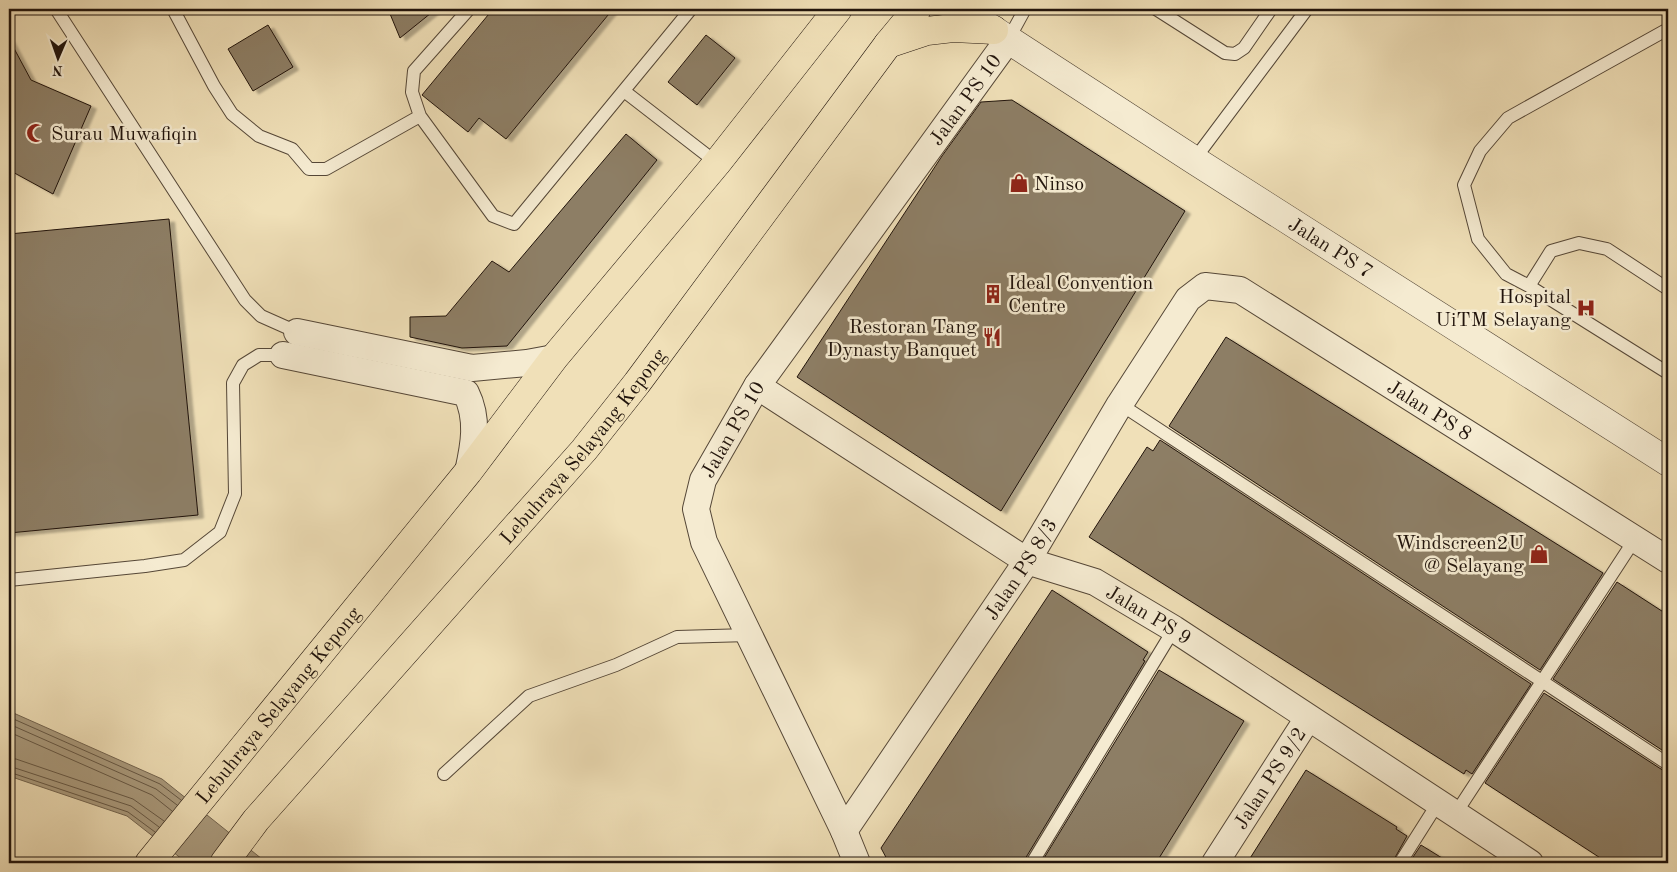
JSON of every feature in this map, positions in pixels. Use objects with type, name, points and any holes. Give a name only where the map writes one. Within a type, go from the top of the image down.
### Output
[{"type":"main road","name":"Lebuhraya Selayang Kepong","points":[[149,863],[468,472],[554,358],[717,163],[838,9]]},
{"type":"main road","name":"Lebuhraya Selayang Kepong","points":[[224,863],[256,820],[584,450],[637,383],[888,44],[917,9]]},
{"type":"main road","points":[[888,44],[927,31],[996,26]]},
{"type":"street","name":"Jalan PS 7","points":[[961,9],[996,26],[1194,160],[1668,462]]},
{"type":"street","name":"Jalan PS 10","points":[[852,861],[844,831],[704,542],[696,509],[703,480],[757,386],[996,26]]},
{"type":"street","name":"Jalan PS 8","points":[[1188,299],[1205,286],[1240,290],[1668,560]]},
{"type":"street","name":"Jalan PS 8/3","points":[[844,831],[1027,561],[1120,404],[1188,299]]},
{"type":"street","points":[[297,332],[346,355],[466,393],[471,403],[474,417],[474,440],[468,472]]},
{"type":"street","points":[[283,355],[346,355],[472,368],[554,358]]},
{"type":"street","name":"Jalan PS 9","points":[[757,386],[1027,561],[1095,582],[1174,629],[1530,863]]},
{"type":"street","name":"Jalan PS 9/2","points":[[1215,863],[1308,718]]},
{"type":"lane","points":[[56,9],[245,300],[261,316],[297,332]]},
{"type":"lane","points":[[173,9],[214,86],[232,114],[259,136],[292,149],[309,170],[326,169],[420,116]]},
{"type":"lane","points":[[469,9],[414,70],[412,92],[420,116],[493,216],[514,224],[691,9]]},
{"type":"lane","points":[[996,26],[1025,9]]},
{"type":"lane","points":[[1156,9],[1225,53],[1235,54],[1244,48],[1271,9]]},
{"type":"lane","points":[[1194,160],[1307,9]]},
{"type":"lane","points":[[1668,28],[1508,118],[1480,151],[1464,184],[1478,239],[1506,274],[1529,286],[1668,373]]},
{"type":"lane","points":[[624,91],[717,163]]},
{"type":"lane","points":[[1529,286],[1551,250],[1579,243],[1607,249],[1668,289]]},
{"type":"lane","points":[[9,580],[184,560],[220,532],[235,494],[233,383],[243,365],[259,355],[283,355]]},
{"type":"lane","points":[[1120,404],[1668,764]]},
{"type":"lane","points":[[1400,863],[1447,808],[1541,682],[1635,539]]},
{"type":"lane","points":[[1032,863],[1174,629]]},
{"type":"lane","points":[[444,774],[529,696],[616,665],[677,637],[749,635]]},
{"type":"water","points":[[9,711],[162,779],[267,863],[187,863],[127,816],[9,776]]},
{"type":"building","points":[[388,9],[436,9],[400,38]]},
{"type":"building","points":[[493,9],[613,9],[506,139],[479,118],[468,132],[422,95]]},
{"type":"building","points":[[268,25],[293,67],[253,91],[228,49]]},
{"type":"building","points":[[706,35],[735,58],[697,105],[668,82]]},
{"type":"building","points":[[9,39],[31,80],[91,106],[53,194],[9,170]]},
{"type":"building","name":"Ideal Convention Centre","points":[[1012,100],[1185,211],[1001,511],[797,377],[942,156],[981,102]]},
{"type":"building","points":[[626,134],[657,160],[507,346],[462,348],[410,337],[410,317],[446,316],[492,261],[509,272]]},
{"type":"building","points":[[169,219],[198,515],[9,533],[9,234]]},
{"type":"building","points":[[1226,337],[1603,573],[1540,670],[1169,426]]},
{"type":"building","points":[[1160,440],[1531,684],[1472,774],[1466,770],[1464,774],[1089,537],[1147,447],[1153,451]]},
{"type":"building","points":[[1617,582],[1668,615],[1668,754],[1553,679]]},
{"type":"building","points":[[1052,590],[1148,652],[1143,660],[1145,661],[1024,863],[889,863],[881,848]]},
{"type":"building","points":[[1159,670],[1244,721],[1156,863],[1041,863]]},
{"type":"building","points":[[1544,693],[1668,772],[1668,863],[1608,863],[1485,783]]},
{"type":"building","points":[[1306,770],[1397,827],[1396,829],[1407,836],[1392,863],[1247,863]]},
{"type":"building","points":[[1421,845],[1450,863],[1409,863]]},
{"type":"place","name":"Surau Muwafiqin","points":[[36,133]]},
{"type":"place","name":"Ninso","points":[[1019,183]]},
{"type":"place","name":"Ideal Convention Centre","points":[[993,294]]},
{"type":"place","name":"Hospital UiTM Selayang","points":[[1586,308]]},
{"type":"place","name":"Restoran Tang Dynasty Banquet","points":[[992,337]]},
{"type":"place","name":"Windscreen2U @ Selayang","points":[[1539,554]]}]
